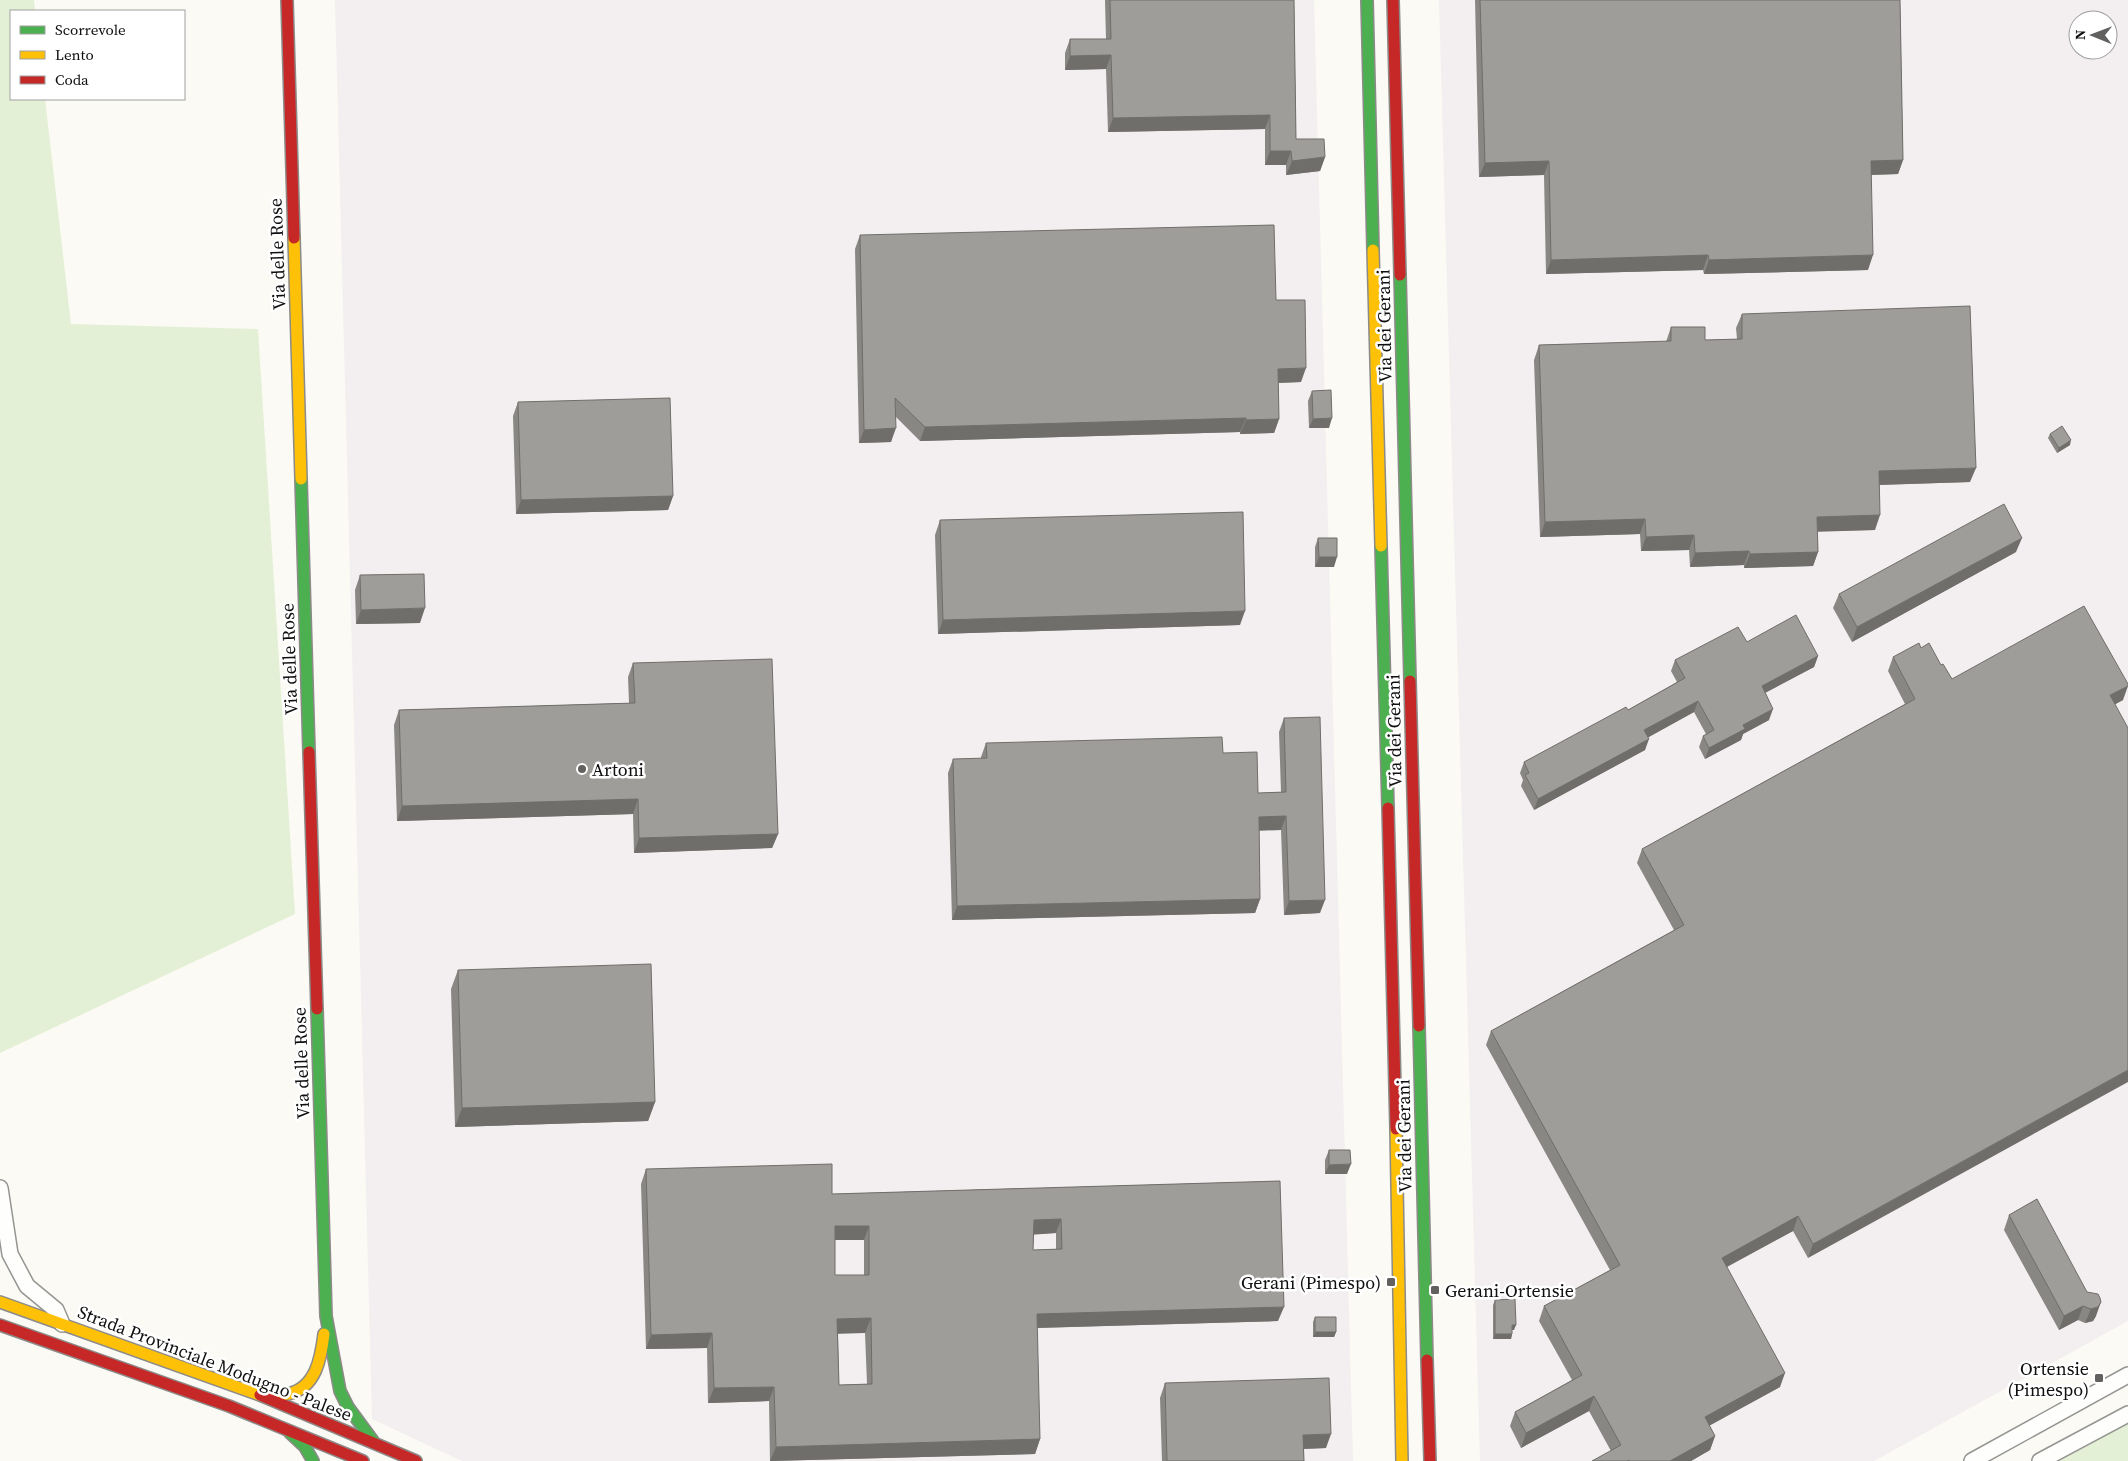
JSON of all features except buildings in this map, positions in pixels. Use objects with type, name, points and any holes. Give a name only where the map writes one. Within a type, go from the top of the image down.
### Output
[{"type":"street","name":"Via delle Rose","points":[[287,0],[326,1316]]},
{"type":"street","name":"Via dei Gerani","points":[[1368,0],[1398,1162],[1402,1461]]},
{"type":"street","name":"Via dei Gerani","points":[[1393,0],[1430,1461]]},
{"type":"street","points":[[0,1188],[10,1254],[27,1286],[56,1310],[62,1324]]},
{"type":"street","name":"Strada Provinciale Modugno - Palese","points":[[0,1302],[262,1396],[373,1441],[416,1461]]},
{"type":"street","points":[[262,1396],[290,1394],[306,1386],[317,1367],[326,1316]]},
{"type":"street","points":[[326,1316],[340,1391],[348,1407],[373,1441]]},
{"type":"street","name":"Strada Provinciale Modugno - Palese","points":[[0,1324],[166,1383],[364,1461]]},
{"type":"street","points":[[1972,1461],[2128,1375]]},
{"type":"street","points":[[2040,1461],[2128,1414]]},
{"type":"street","points":[[284,1428],[305,1447],[313,1461]]},
{"type":"shaded area","points":[[335,0],[1314,0],[1353,1461],[462,1461],[372,1419]]},
{"type":"shaded area","points":[[1439,0],[2128,0],[2128,1321],[1874,1461],[1480,1461]]},
{"type":"green space","points":[[0,0],[34,0],[35,10],[10,10],[10,100],[45,100],[71,324],[258,329],[295,914],[0,1053]]},
{"type":"green space","points":[[2128,1420],[2128,1461],[2053,1461]]},
{"type":"traffic: fast","points":[[1367,0],[1373,250]]},
{"type":"traffic: fast","points":[[1400,275],[1410,681]]},
{"type":"traffic: fast","points":[[301,479],[309,752]]},
{"type":"traffic: fast","points":[[1381,546],[1388,808]]},
{"type":"traffic: fast","points":[[317,1009],[326,1316],[340,1391],[348,1407],[373,1441]]},
{"type":"traffic: fast","points":[[1419,1026],[1427,1360]]},
{"type":"traffic: fast","points":[[290,1433],[305,1447],[313,1461]]},
{"type":"traffic: slow","points":[[294,238],[301,479]]},
{"type":"traffic: slow","points":[[1373,250],[1381,546]]},
{"type":"traffic: slow","points":[[1396,1129],[1402,1461]]},
{"type":"traffic: slow","points":[[0,1302],[260,1395]]},
{"type":"traffic: slow","points":[[264,1396],[282,1395],[297,1391],[311,1379],[319,1362],[324,1334]]},
{"type":"traffic: jam","points":[[287,0],[294,238]]},
{"type":"traffic: jam","points":[[1393,0],[1400,275]]},
{"type":"traffic: jam","points":[[1410,681],[1419,1026]]},
{"type":"traffic: jam","points":[[309,752],[317,1009]]},
{"type":"traffic: jam","points":[[1388,808],[1396,1129]]},
{"type":"traffic: jam","points":[[0,1325],[229,1406],[363,1461]]},
{"type":"traffic: jam","points":[[1427,1360],[1430,1461]]},
{"type":"traffic: jam","points":[[260,1395],[416,1461]]},
{"type":"place","name":"Artoni","points":[[582,769]]},
{"type":"place","name":"Gerani (Pimespo)","points":[[1391,1282]]},
{"type":"place","name":"Gerani-Ortensie","points":[[1435,1290]]},
{"type":"place","name":"Ortensie (Pimespo)","points":[[2099,1378]]}]
